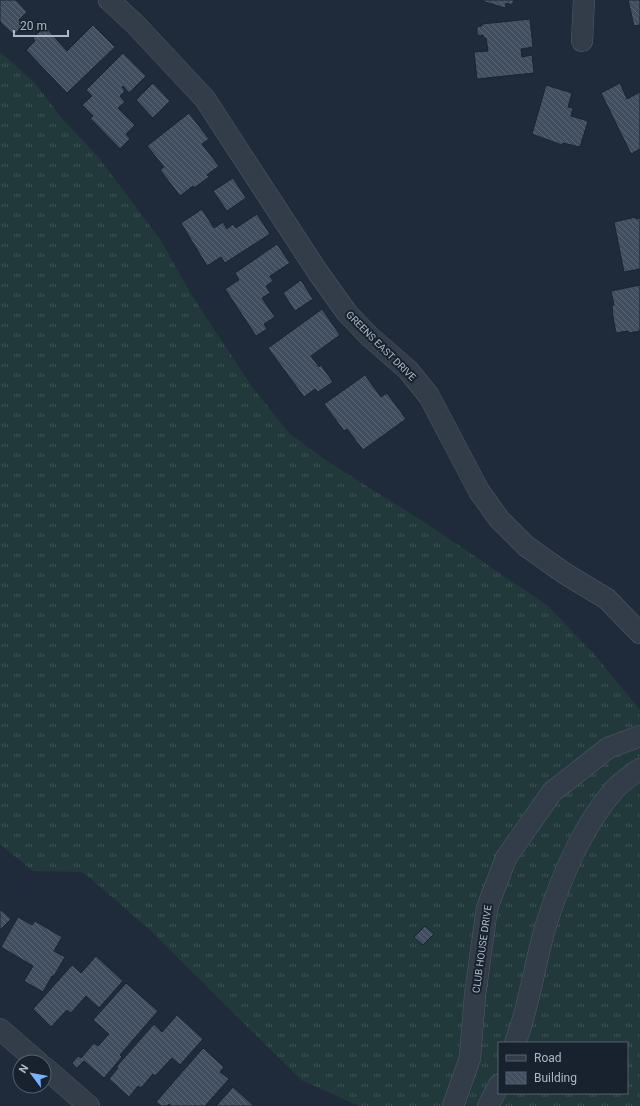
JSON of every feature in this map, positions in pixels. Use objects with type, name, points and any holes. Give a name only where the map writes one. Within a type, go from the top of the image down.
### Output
[{"type":"street","name":"GREENS EAST DRIVE","points":[[109,0],[136,25],[205,98],[317,271],[347,313],[369,336],[408,370],[429,396],[479,491],[500,519],[526,546],[564,573],[607,599],[640,633]]},
{"type":"street","points":[[582,41],[584,0]]},
{"type":"street","name":"CLUB HOUSE DRIVE","points":[[453,1106],[470,1058],[475,995],[487,908],[506,858],[552,792],[608,748],[640,736]]},
{"type":"street","points":[[515,1042],[523,1023],[546,926],[564,875],[590,822],[615,788],[640,769]]},
{"type":"street","points":[[0,1029],[29,1054]]},
{"type":"street","points":[[52,1074],[89,1106]]},
{"type":"street","points":[[488,1106],[498,1087]]},
{"type":"green space","points":[[0,52],[36,84],[59,115],[99,158],[160,239],[191,294],[252,387],[289,433],[327,461],[424,522],[547,605],[594,654],[640,710],[640,1106],[359,1106],[301,1080],[149,929],[83,872],[33,871],[0,844]]},
{"type":"building","points":[[0,0],[16,0],[27,12],[19,20],[24,24],[14,35],[0,22]]},
{"type":"building","points":[[482,0],[514,0],[512,5],[506,3],[505,8]]},
{"type":"building","points":[[628,0],[640,0],[640,25],[634,26]]},
{"type":"building","points":[[530,19],[533,47],[521,49],[522,57],[532,55],[534,73],[477,79],[474,52],[488,51],[486,38],[484,38],[483,35],[480,36],[477,34],[477,28],[482,26],[482,24]]},
{"type":"building","points":[[93,25],[115,47],[67,93],[26,50],[35,41],[33,38],[45,26],[67,51]]},
{"type":"building","points":[[123,53],[146,76],[129,93],[123,86],[122,87],[125,91],[120,96],[125,102],[118,108],[135,125],[126,134],[130,139],[120,149],[90,118],[93,116],[82,105],[92,96],[86,90]]},
{"type":"building","points":[[153,83],[170,101],[153,118],[136,100]]},
{"type":"building","points":[[620,83],[627,99],[640,92],[640,149],[631,154],[601,93]]},
{"type":"building","points":[[546,85],[572,93],[568,107],[573,108],[571,116],[588,121],[580,147],[563,143],[562,145],[532,134]]},
{"type":"building","points":[[189,113],[209,139],[202,144],[219,166],[207,175],[209,177],[194,188],[193,186],[180,196],[160,170],[164,167],[147,146]]},
{"type":"building","points":[[233,178],[246,198],[227,211],[213,191]]},
{"type":"building","points":[[202,209],[214,228],[223,222],[227,229],[233,224],[236,228],[257,214],[270,234],[225,263],[221,257],[207,266],[181,223]]},
{"type":"building","points":[[636,217],[636,219],[640,218],[640,269],[624,272],[614,222]]},
{"type":"building","points":[[277,244],[290,263],[270,276],[273,281],[266,286],[270,293],[262,298],[275,317],[264,324],[267,329],[256,336],[225,289],[239,280],[235,273]]},
{"type":"building","points":[[301,280],[313,299],[295,311],[283,293]]},
{"type":"building","points":[[640,285],[640,331],[616,333],[612,305],[614,305],[611,291]]},
{"type":"building","points":[[322,309],[340,335],[311,356],[319,367],[321,365],[333,382],[318,392],[315,389],[304,397],[268,348]]},
{"type":"building","points":[[365,375],[381,397],[387,393],[406,419],[363,450],[347,429],[344,431],[324,404]]},
{"type":"building","points":[[0,909],[11,919],[0,930]]},
{"type":"building","points":[[18,917],[32,925],[35,921],[62,937],[54,951],[65,957],[43,992],[24,981],[33,966],[1,947]]},
{"type":"building","points":[[425,926],[434,934],[423,945],[414,937]]},
{"type":"building","points":[[96,956],[123,981],[99,1008],[86,996],[71,1013],[67,1010],[51,1027],[33,1009],[72,965],[81,973]]},
{"type":"building","points":[[126,983],[158,1011],[120,1055],[122,1057],[104,1078],[84,1061],[77,1068],[72,1063],[78,1056],[81,1058],[94,1043],[98,1046],[109,1034],[93,1020]]},
{"type":"building","points":[[177,1015],[203,1039],[180,1065],[172,1058],[155,1076],[153,1074],[141,1088],[138,1086],[129,1097],[109,1079],[118,1068],[117,1066],[154,1024],[162,1032]]},
{"type":"building","points":[[203,1048],[224,1067],[220,1072],[229,1079],[205,1106],[171,1106],[169,1104],[167,1106],[161,1106],[156,1102]]},
{"type":"building","points":[[233,1087],[254,1106],[216,1106]]}]
